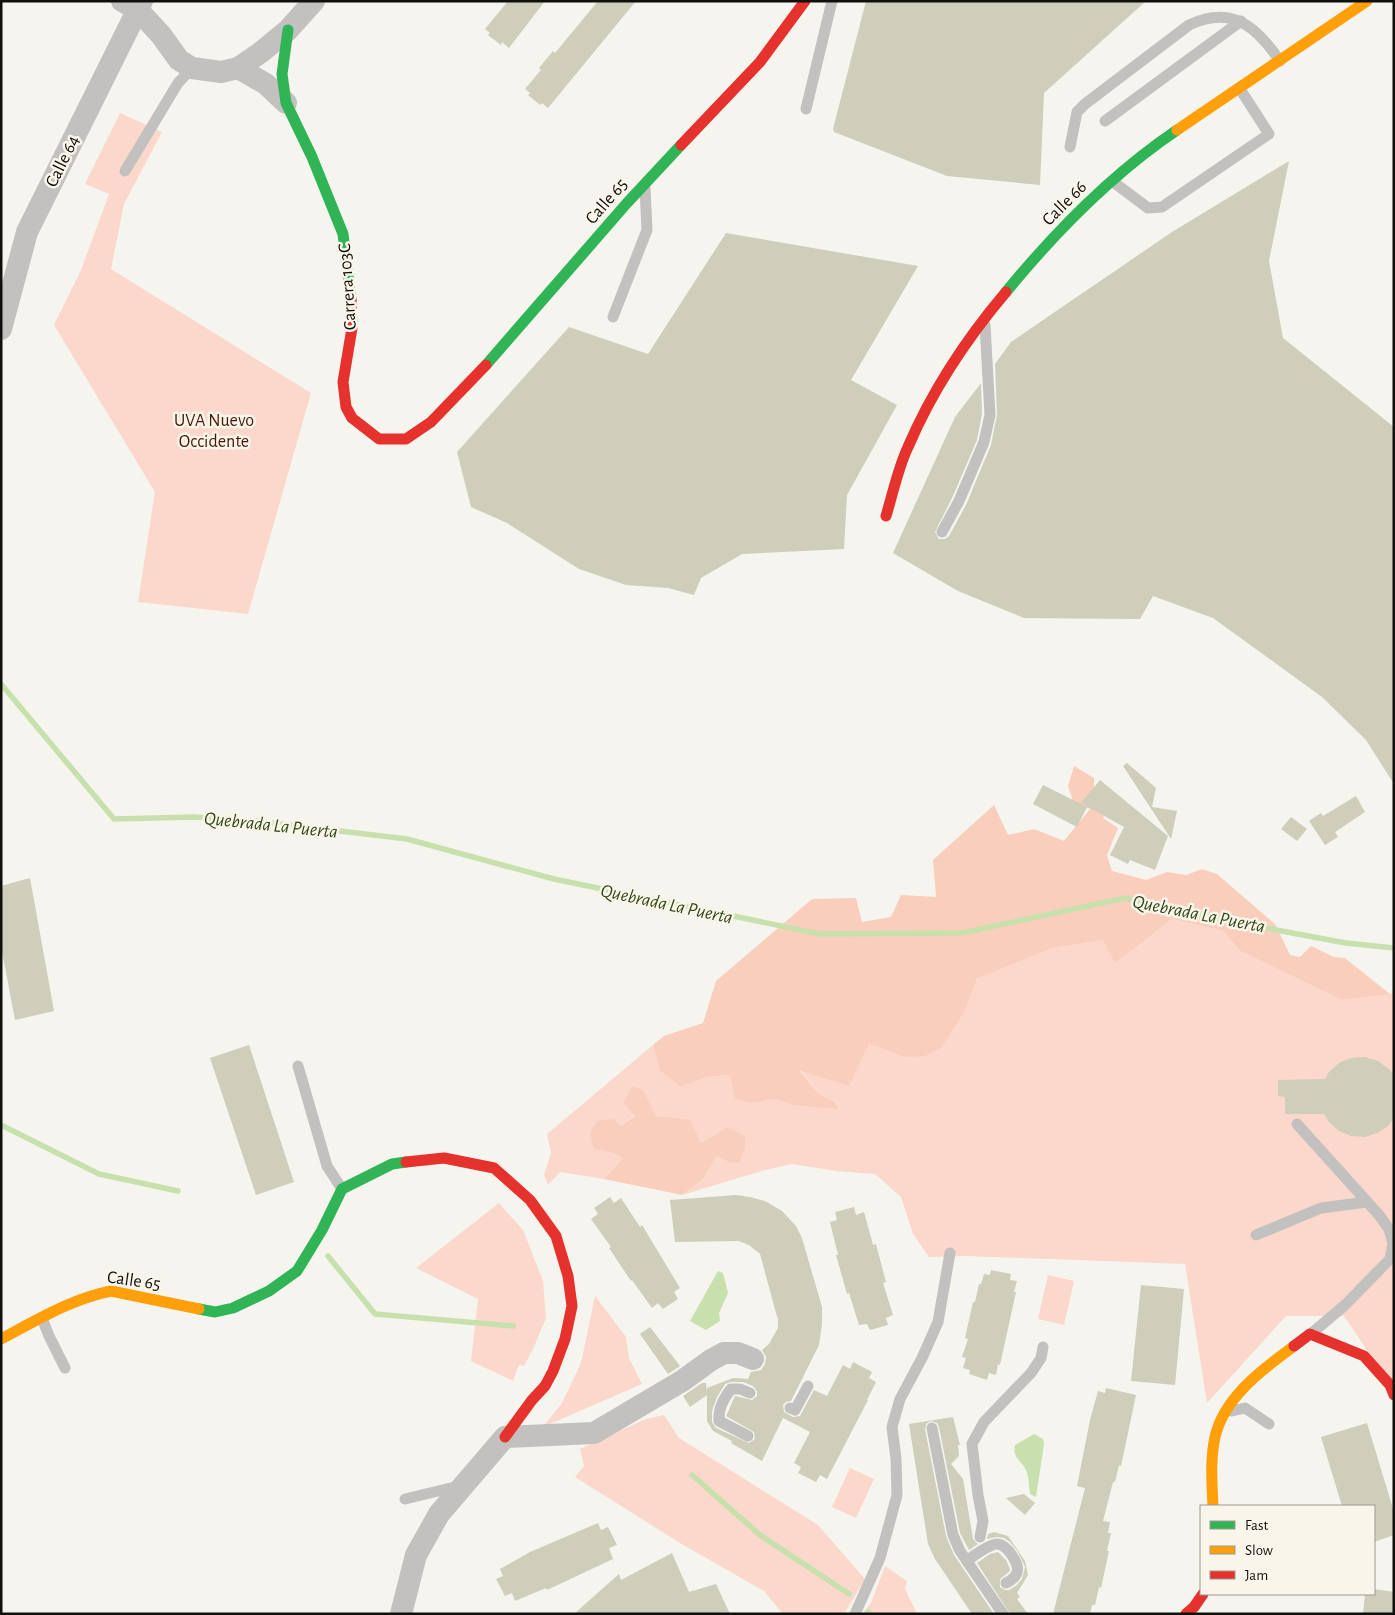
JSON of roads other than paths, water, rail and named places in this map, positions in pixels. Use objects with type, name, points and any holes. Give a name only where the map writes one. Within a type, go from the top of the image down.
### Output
[{"type":"street","points":[[134,4],[161,35],[179,60],[192,68],[221,72],[238,68],[260,53],[288,30],[314,1]]},
{"type":"street","name":"Calle 65","points":[[431,422],[474,379],[645,184],[760,62],[805,1]]},
{"type":"street","name":"Calle 66","points":[[886,516],[907,448],[934,394],[984,318],[1023,271],[1061,230],[1111,181],[1158,143],[1367,1]]},
{"type":"street","name":"Calle 64","points":[[1,329],[27,232],[134,4]]},
{"type":"street","name":"Carrera 103C","points":[[288,30],[282,74],[286,103],[312,157],[342,234],[350,283],[352,328],[343,382],[346,407],[352,418],[379,439],[406,439],[431,422]]},
{"type":"street","points":[[238,68],[266,84],[286,103]]},
{"type":"street","points":[[342,1188],[392,1164],[444,1158],[494,1168],[530,1200],[556,1236],[568,1276],[572,1306],[565,1339],[553,1371],[545,1386],[532,1400],[505,1437],[439,1514],[416,1555],[401,1614]]},
{"type":"street","name":"Calle 65","points":[[1,1339],[79,1299],[96,1293],[111,1291],[215,1312],[233,1308],[268,1291],[297,1271],[322,1230],[342,1188]]},
{"type":"street","points":[[1213,1505],[1213,1449],[1217,1429],[1225,1412],[1251,1381],[1283,1353],[1310,1334],[1364,1356],[1390,1385],[1394,1395]]},
{"type":"street","points":[[505,1437],[594,1433],[682,1381],[724,1353],[738,1353],[753,1359]]},
{"type":"street","points":[[1186,1614],[1194,1607],[1202,1595]]},
{"type":"lane","points":[[806,109],[832,1]]},
{"type":"lane","points":[[1070,147],[1077,112],[1085,104],[1189,25],[1204,18],[1218,17],[1241,21],[1266,41],[1280,61]]},
{"type":"lane","points":[[1105,121],[1241,21]]},
{"type":"lane","points":[[125,171],[178,82],[192,68]]},
{"type":"lane","points":[[1111,181],[1148,208],[1162,207],[1269,134],[1240,89]]},
{"type":"lane","points":[[613,317],[647,230],[645,184]]},
{"type":"lane","points":[[942,532],[959,501],[984,442],[990,415],[984,318]]},
{"type":"lane","points":[[298,1066],[327,1166],[342,1188]]},
{"type":"lane","points":[[1297,1124],[1389,1228],[1393,1243],[1390,1259],[1345,1305],[1310,1334]]},
{"type":"lane","points":[[1256,1234],[1321,1208],[1367,1202]]},
{"type":"lane","points":[[855,1614],[880,1558],[897,1495],[896,1459],[892,1427],[900,1399],[922,1358],[938,1322],[950,1253]]},
{"type":"lane","points":[[42,1318],[65,1368]]},
{"type":"lane","points":[[980,1536],[982,1521],[972,1444],[984,1422],[1031,1373],[1041,1358],[1042,1348]]},
{"type":"lane","points":[[790,1408],[794,1410],[808,1386]]},
{"type":"lane","points":[[748,1436],[720,1421],[718,1413],[724,1397],[731,1389],[740,1388],[750,1392]]},
{"type":"lane","points":[[1225,1412],[1244,1408],[1269,1424]]},
{"type":"lane","points":[[932,1428],[952,1536],[1003,1614]]},
{"type":"lane","points":[[405,1499],[463,1485]]},
{"type":"lane","points":[[966,1560],[991,1545],[999,1544],[1006,1548],[1018,1566],[1015,1577],[1006,1584]]},
{"type":"waterway","name":"Quebrada La Puerta","points":[[1,684],[114,819],[194,817],[256,821],[407,839],[554,879],[820,934],[962,933],[1125,898],[1244,924],[1346,943],[1394,948]]},
{"type":"waterway","points":[[1,1125],[99,1174],[178,1191]]},
{"type":"waterway","points":[[328,1256],[375,1314],[513,1326]]},
{"type":"waterway","points":[[692,1475],[760,1535],[849,1594]]},
{"type":"park label","name":"UVA Nuevo Occidente","points":[[214,430]]}]
